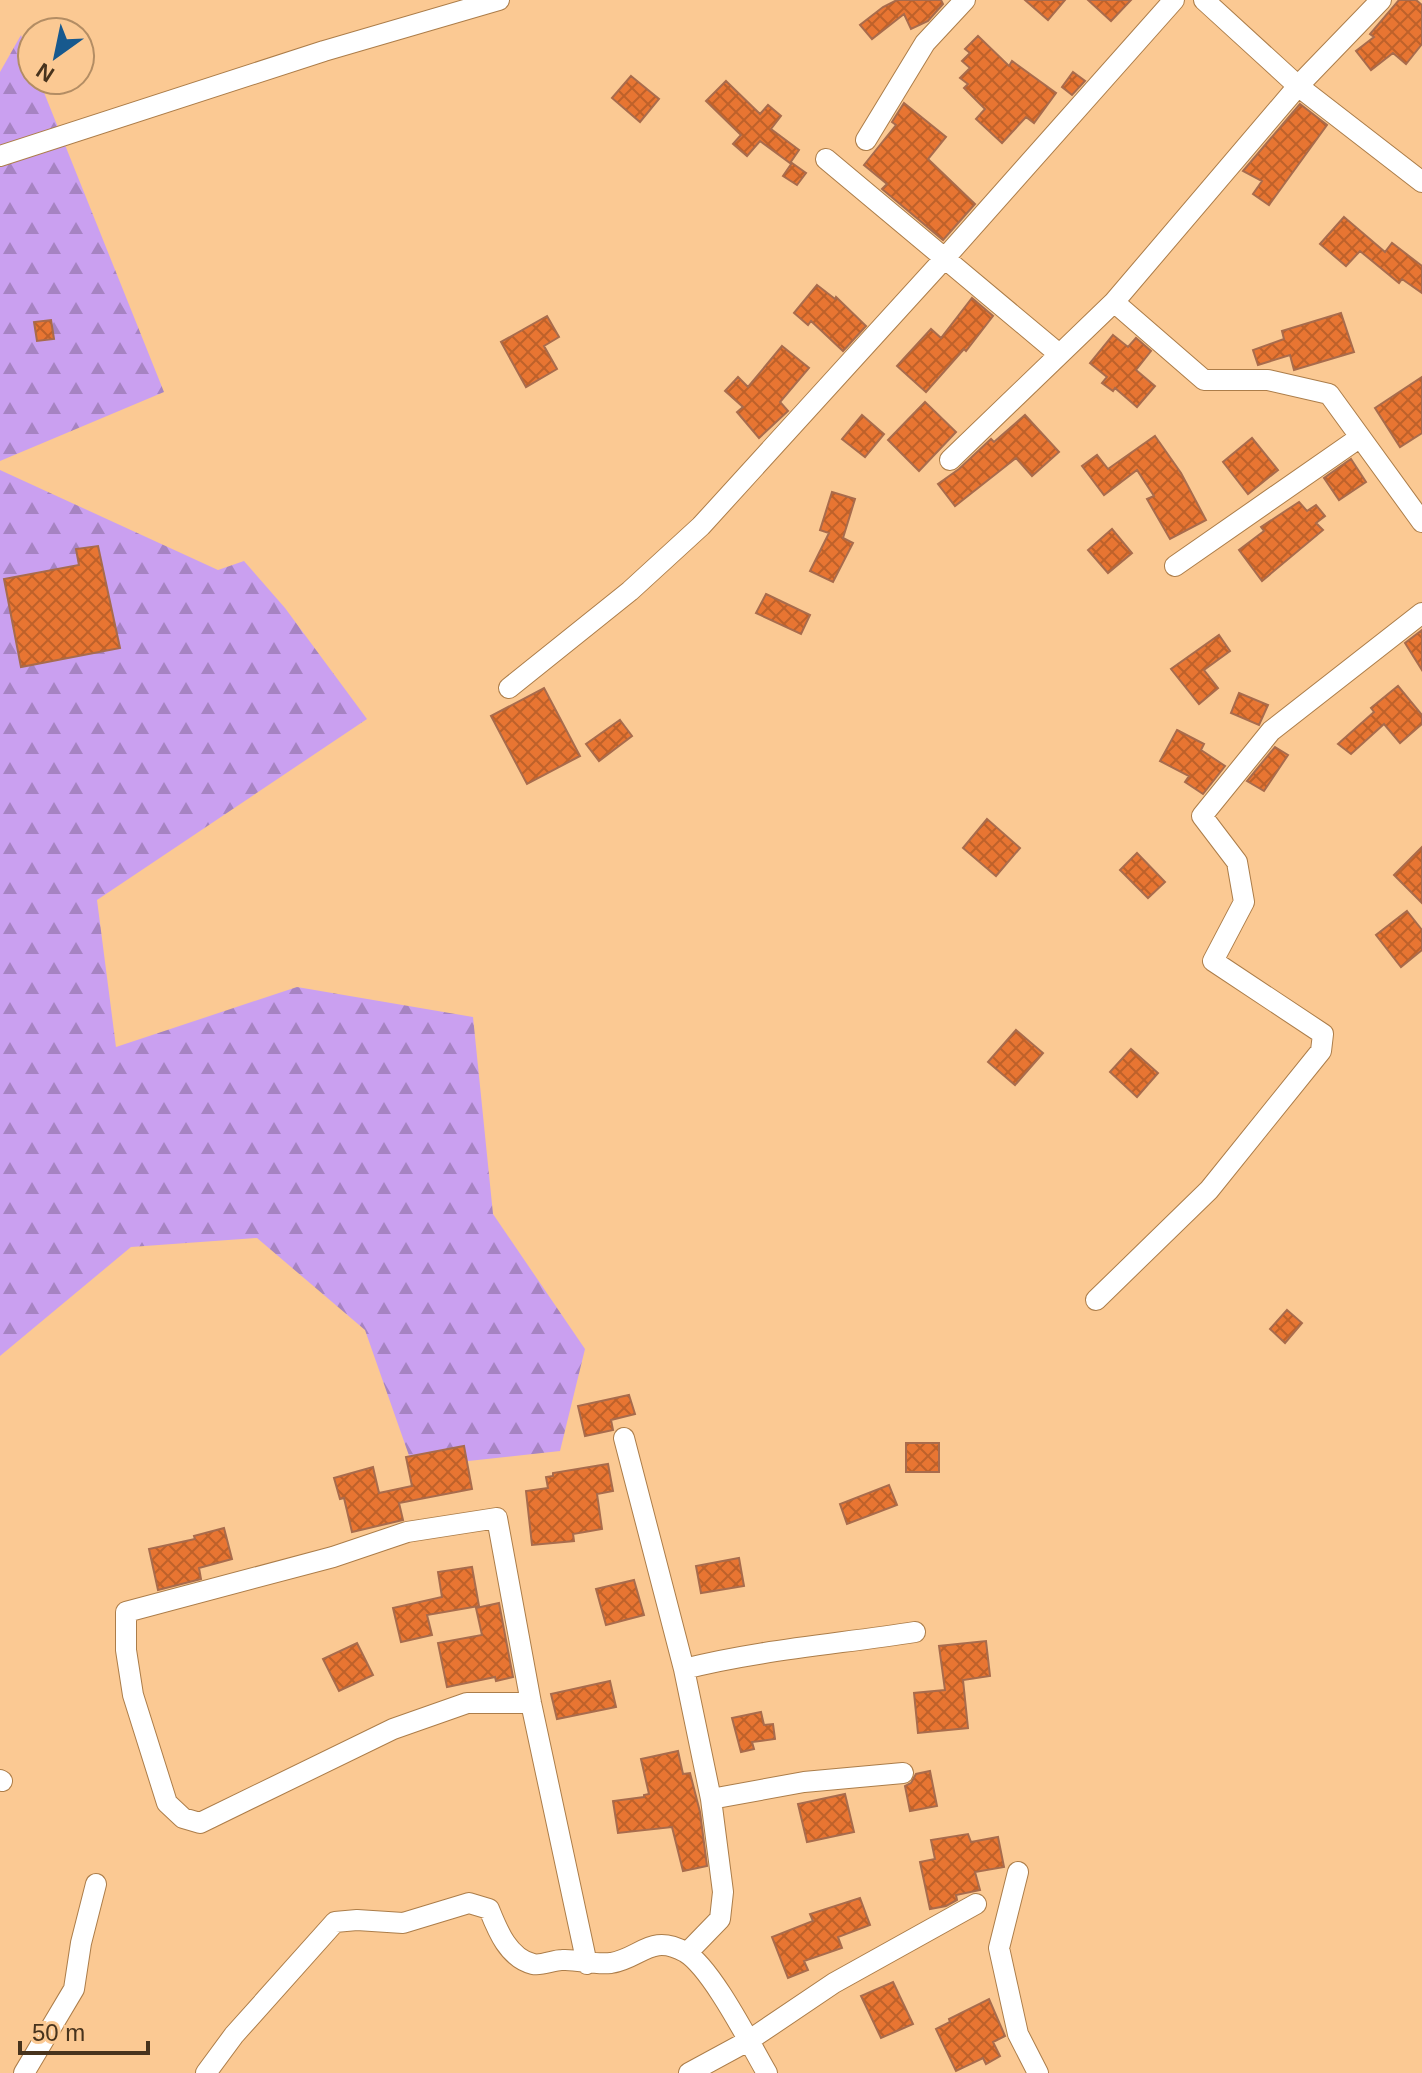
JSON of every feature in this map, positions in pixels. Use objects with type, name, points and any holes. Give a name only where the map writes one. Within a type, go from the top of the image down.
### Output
[{"type":"street","points":[[0,156],[310,56],[499,0]]},
{"type":"street","points":[[866,140],[925,43],[965,0]]},
{"type":"street","points":[[509,688],[630,591],[701,526],[1174,0]]},
{"type":"street","points":[[1204,0],[1298,86],[1422,182]]},
{"type":"street","points":[[950,460],[1114,302],[1298,86],[1381,0]]},
{"type":"street","points":[[826,159],[1059,354]]},
{"type":"street","points":[[1114,302],[1204,380],[1268,380],[1329,394],[1422,522]]},
{"type":"street","points":[[1175,566],[1359,438]]},
{"type":"street","points":[[1096,1300],[1209,1190],[1321,1051],[1323,1034],[1213,961],[1244,902],[1237,862],[1202,816],[1271,731],[1422,613]]},
{"type":"street","points":[[624,1438],[684,1669],[711,1799],[723,1892],[720,1919],[687,1953]]},
{"type":"street","points":[[531,1703],[467,1703],[393,1729],[200,1823],[183,1818],[167,1803],[133,1695],[126,1650],[126,1612],[333,1557],[407,1532],[497,1518],[531,1703],[587,1964]]},
{"type":"street","points":[[684,1669],[734,1656],[915,1632]]},
{"type":"street","points":[[711,1799],[804,1782],[903,1773]]},
{"type":"street","points":[[1018,1872],[999,1948],[1018,2034],[1038,2073]]},
{"type":"street","points":[[24,2073],[74,1989],[81,1943],[96,1884]]},
{"type":"street","points":[[206,2073],[234,2035],[335,1922],[403,1923],[469,1903],[489,1909],[499,1935],[519,1958],[535,1965],[564,1960],[587,1964],[615,1962],[645,1947],[664,1943],[687,1953],[708,1976],[767,2073]]},
{"type":"street","points":[[689,2073],[748,2041],[834,1983],[976,1904]]},
{"type":"green space","points":[[16,44],[16,96],[45,96],[164,392],[0,461],[0,72]]},
{"type":"green space","points":[[0,470],[218,570],[244,561],[285,608],[367,719],[97,900],[116,1047],[297,987],[473,1017],[493,1214],[585,1349],[560,1451],[413,1467],[365,1330],[257,1238],[131,1247],[0,1356]]},
{"type":"building","points":[[897,0],[941,0],[943,4],[928,21],[911,29],[904,14],[872,39],[860,25]]},
{"type":"building","points":[[1025,0],[1065,0],[1048,20]]},
{"type":"building","points":[[1088,0],[1131,0],[1111,21]]},
{"type":"building","points":[[1399,0],[1416,0],[1422,5],[1422,44],[1406,64],[1393,53],[1371,70],[1356,51],[1374,37],[1370,34]]},
{"type":"building","points":[[978,36],[1009,66],[1012,61],[1056,93],[1034,123],[1026,117],[1002,143],[976,119],[985,109],[964,88],[968,84],[960,78],[970,68],[962,61],[970,53],[965,49]]},
{"type":"building","points":[[1073,72],[1085,81],[1072,95],[1062,87]]},
{"type":"building","points":[[631,76],[659,99],[640,122],[612,98]]},
{"type":"building","points":[[726,81],[760,114],[768,105],[781,116],[771,129],[799,150],[790,163],[760,141],[747,156],[733,144],[741,135],[706,101]]},
{"type":"building","points":[[904,103],[946,137],[928,159],[975,204],[943,240],[882,189],[887,184],[864,165],[896,125],[892,122]]},
{"type":"building","points":[[1300,104],[1327,125],[1269,205],[1253,194],[1262,181],[1243,171]]},
{"type":"building","points":[[792,163],[806,173],[797,185],[783,176]]},
{"type":"building","points":[[1344,217],[1385,252],[1392,243],[1422,266],[1422,293],[1402,279],[1399,283],[1360,251],[1346,266],[1320,244]]},
{"type":"building","points":[[817,285],[836,297],[866,326],[843,351],[811,321],[808,325],[794,313]]},
{"type":"building","points":[[972,298],[993,316],[966,351],[964,349],[926,392],[897,366],[931,329],[941,338]]},
{"type":"building","points":[[1341,313],[1354,352],[1294,370],[1290,355],[1258,365],[1253,350],[1284,339],[1282,331]]},
{"type":"building","points":[[547,316],[559,337],[544,346],[557,369],[526,387],[501,342]]},
{"type":"building","points":[[51,320],[54,339],[37,341],[34,322]]},
{"type":"building","points":[[1113,335],[1128,347],[1136,338],[1151,351],[1136,370],[1155,386],[1137,407],[1115,388],[1113,391],[1102,383],[1107,377],[1090,363]]},
{"type":"building","points":[[782,346],[809,368],[780,402],[788,411],[759,438],[737,412],[743,407],[725,391],[738,377],[748,387]]},
{"type":"building","points":[[1422,377],[1422,433],[1400,447],[1375,408]]},
{"type":"building","points":[[925,402],[956,432],[919,471],[888,440]]},
{"type":"building","points":[[862,415],[884,434],[865,457],[842,439]]},
{"type":"building","points":[[1025,415],[1059,452],[1032,476],[1016,458],[955,506],[938,484]]},
{"type":"building","points":[[1155,436],[1181,473],[1206,520],[1170,539],[1147,499],[1154,496],[1137,470],[1104,495],[1082,466],[1097,455],[1108,469]]},
{"type":"building","points":[[1252,438],[1278,470],[1248,494],[1223,462]]},
{"type":"building","points":[[1351,459],[1366,482],[1339,500],[1324,478]]},
{"type":"building","points":[[832,492],[855,499],[843,538],[853,543],[833,582],[810,571],[829,533],[820,530]]},
{"type":"building","points":[[1299,502],[1307,511],[1316,505],[1325,516],[1316,523],[1323,530],[1262,581],[1239,550],[1264,531],[1261,527]]},
{"type":"building","points":[[1112,529],[1132,553],[1108,573],[1088,550]]},
{"type":"building","points":[[98,546],[120,648],[21,667],[4,579],[79,565],[76,549]]},
{"type":"building","points":[[766,594],[810,615],[801,634],[756,613]]},
{"type":"building","points":[[1422,630],[1422,670],[1405,643]]},
{"type":"building","points":[[1219,635],[1230,651],[1204,670],[1218,688],[1199,704],[1171,669]]},
{"type":"building","points":[[1398,686],[1422,715],[1422,724],[1400,743],[1384,724],[1351,754],[1338,744],[1374,712],[1371,708]]},
{"type":"building","points":[[544,688],[580,756],[527,784],[491,716]]},
{"type":"building","points":[[1239,693],[1268,705],[1259,725],[1231,713]]},
{"type":"building","points":[[620,720],[632,736],[599,761],[586,744]]},
{"type":"building","points":[[1177,730],[1204,744],[1201,750],[1225,766],[1203,794],[1185,782],[1189,776],[1160,761]]},
{"type":"building","points":[[1275,747],[1288,755],[1264,791],[1247,781]]},
{"type":"building","points":[[987,819],[1020,848],[996,876],[963,848]]},
{"type":"building","points":[[1422,847],[1422,903],[1394,875]]},
{"type":"building","points":[[1137,853],[1165,882],[1148,898],[1120,870]]},
{"type":"building","points":[[1407,911],[1422,930],[1422,950],[1401,967],[1376,935]]},
{"type":"building","points":[[1016,1030],[1043,1053],[1015,1085],[988,1062]]},
{"type":"building","points":[[1131,1049],[1158,1073],[1137,1097],[1110,1072]]},
{"type":"building","points":[[1287,1310],[1302,1323],[1285,1343],[1270,1329]]},
{"type":"building","points":[[629,1395],[635,1414],[611,1420],[613,1430],[585,1436],[578,1406]]},
{"type":"building","points":[[906,1443],[939,1443],[939,1472],[906,1472]]},
{"type":"building","points":[[464,1446],[472,1489],[399,1503],[403,1520],[352,1532],[344,1498],[340,1499],[334,1478],[373,1467],[379,1493],[412,1486],[406,1457]]},
{"type":"building","points":[[608,1464],[613,1491],[597,1494],[602,1529],[573,1534],[574,1541],[532,1545],[526,1491],[548,1488],[546,1477],[553,1476],[553,1473]]},
{"type":"building","points":[[889,1485],[897,1505],[847,1524],[840,1504]]},
{"type":"building","points":[[224,1528],[232,1559],[199,1568],[201,1579],[158,1590],[149,1549],[195,1539],[194,1536]]},
{"type":"building","points":[[739,1558],[744,1586],[701,1593],[696,1566]]},
{"type":"building","points":[[472,1567],[479,1606],[427,1615],[432,1635],[401,1642],[393,1608],[442,1597],[438,1572]]},
{"type":"building","points":[[634,1580],[644,1615],[606,1625],[596,1589]]},
{"type":"building","points":[[499,1603],[513,1677],[496,1681],[495,1677],[447,1687],[438,1643],[482,1635],[476,1608]]},
{"type":"building","points":[[986,1641],[990,1676],[963,1680],[968,1728],[918,1733],[914,1693],[945,1690],[939,1646]]},
{"type":"building","points":[[357,1643],[373,1675],[339,1691],[323,1659]]},
{"type":"building","points":[[610,1681],[616,1707],[557,1719],[551,1694]]},
{"type":"building","points":[[761,1712],[764,1725],[773,1724],[775,1739],[752,1742],[754,1749],[741,1752],[732,1718]]},
{"type":"building","points":[[678,1751],[683,1774],[690,1773],[700,1812],[707,1866],[683,1871],[672,1827],[618,1833],[613,1801],[649,1794],[641,1759]]},
{"type":"building","points":[[930,1771],[937,1806],[910,1811],[905,1786],[916,1774]]},
{"type":"building","points":[[845,1794],[854,1832],[807,1842],[798,1804]]},
{"type":"building","points":[[968,1834],[971,1842],[998,1837],[1004,1867],[975,1872],[980,1890],[956,1895],[957,1900],[946,1906],[930,1909],[920,1862],[935,1859],[931,1840]]},
{"type":"building","points":[[860,1898],[870,1925],[838,1937],[842,1948],[804,1961],[808,1970],[788,1978],[772,1937],[813,1921],[810,1914]]},
{"type":"building","points":[[893,1982],[913,2024],[881,2038],[861,1996]]},
{"type":"building","points":[[989,1999],[1005,2036],[993,2042],[1000,2056],[986,2064],[983,2058],[956,2071],[936,2029]]}]
